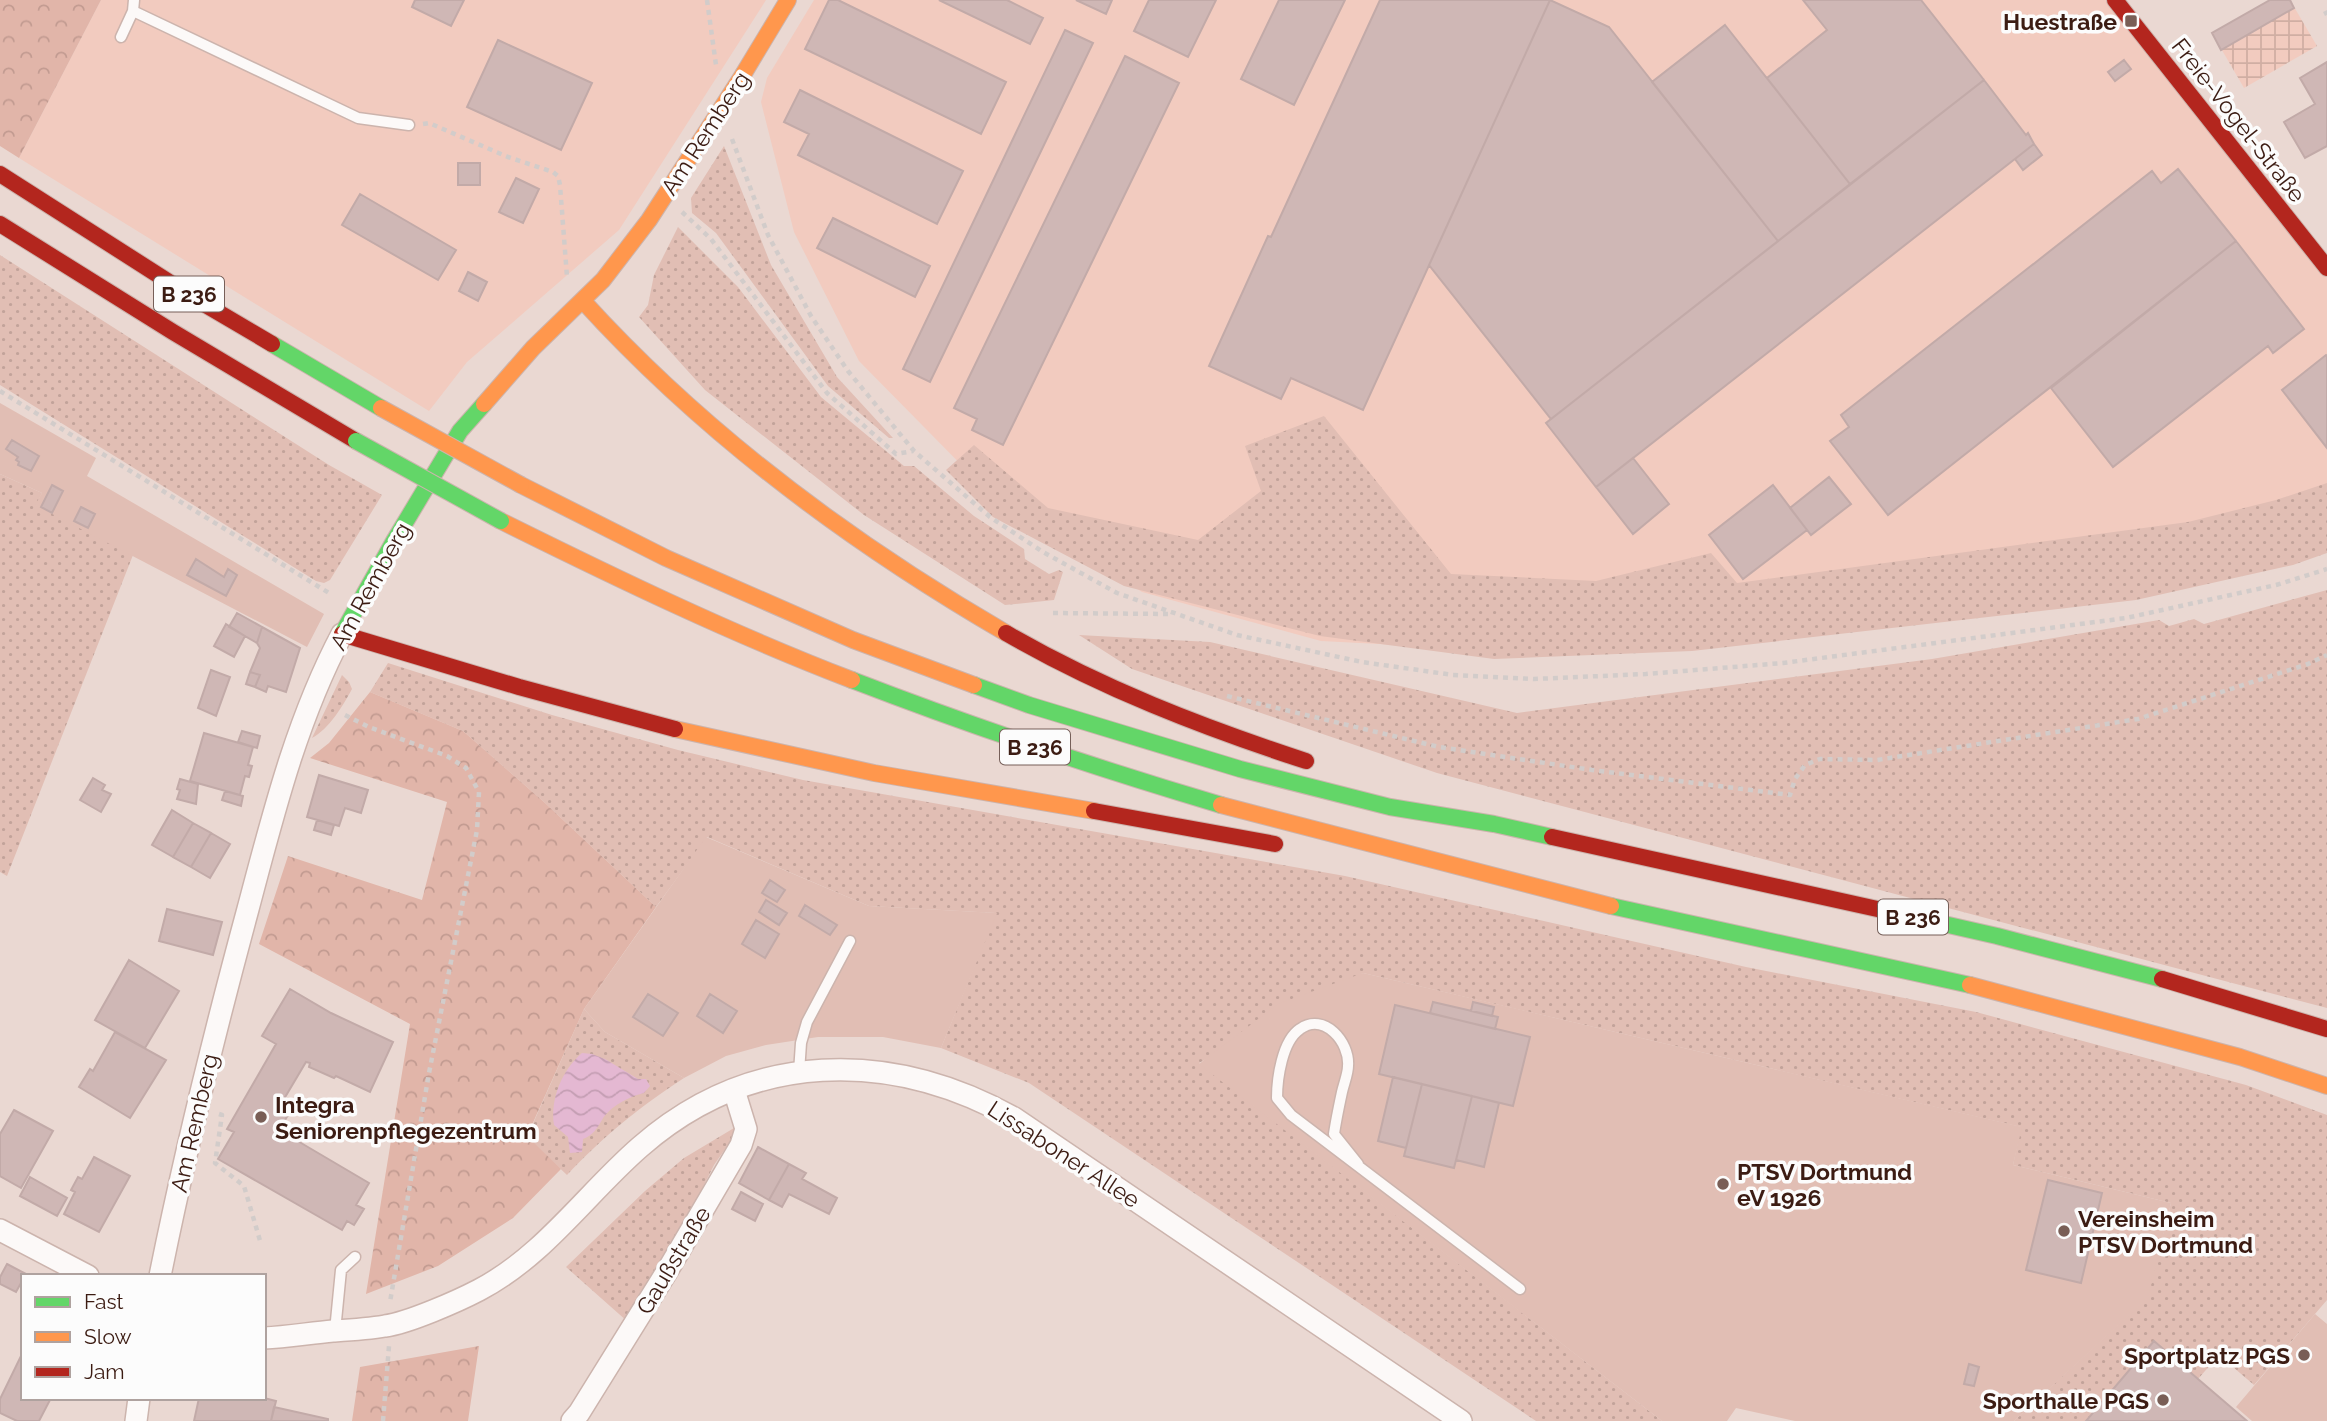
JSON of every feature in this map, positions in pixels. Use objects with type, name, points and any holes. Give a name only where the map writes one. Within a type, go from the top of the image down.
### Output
[{"type":"main road","name":"Am Remberg","points":[[342,634],[460,431],[533,348],[603,280],[649,220],[788,0]]},
{"type":"main road","name":"Freie-Vogel-Straße","points":[[2115,0],[2327,268]]},
{"type":"main road","name":"B 236","points":[[0,174],[194,298],[380,408],[521,485],[666,558],[841,634],[1029,705],[1240,769],[1391,807],[1494,824],[2098,961],[2248,1004],[2327,1030]]},
{"type":"main road","name":"B 236","points":[[0,224],[356,442],[501,521],[706,621],[969,725],[1108,772],[1247,812],[1471,867],[1594,902],[1998,991],[2240,1057],[2327,1086]]},
{"type":"main road","points":[[583,301],[609,331],[715,430],[851,536],[919,582],[1014,637],[1133,698],[1206,728],[1318,764]]},
{"type":"main road","points":[[342,634],[560,698],[816,762],[1174,823],[1292,847]]},
{"type":"main road","points":[[1419,795],[1494,824]]},
{"type":"main road","points":[[1467,885],[1594,902]]},
{"type":"street","name":"Am Remberg","points":[[160,1274],[205,1071],[281,788],[302,721],[342,634]]},
{"type":"street","name":"Lissaboner Allee","points":[[266,1338],[387,1326],[480,1290],[508,1272],[553,1235],[642,1146],[711,1099],[786,1073],[871,1069],[916,1077],[983,1100],[1045,1138],[1461,1421]]},
{"type":"street","name":"Gaußstraße","points":[[572,1421],[659,1285],[741,1145],[746,1129],[734,1090]]},
{"type":"street","points":[[0,1230],[84,1274]]},
{"type":"street","name":"Lissaboner Allee","points":[[266,1324],[309,1334]]},
{"type":"street","points":[[136,1421],[139,1400]]},
{"type":"lane","points":[[121,37],[134,6],[358,118],[409,125]]},
{"type":"lane","points":[[799,1072],[801,1043],[807,1022],[850,941]]},
{"type":"lane","points":[[1358,1164],[1334,1134],[1349,1064],[1344,1044],[1333,1030],[1318,1024],[1299,1029],[1285,1049],[1277,1078],[1277,1098],[1291,1115],[1520,1289]]},
{"type":"lane","points":[[335,1331],[341,1270],[355,1257]]},
{"type":"path","points":[[708,0],[716,67]]},
{"type":"path","points":[[409,125],[429,123],[558,176],[561,185],[568,284]]},
{"type":"path","points":[[729,127],[768,235],[811,316],[848,371],[914,451],[990,517],[1043,552],[1117,593],[1237,635],[1362,662],[1453,675],[1534,679],[1646,674],[1783,663],[2126,618],[2276,585],[2327,569]]},
{"type":"path","points":[[680,210],[711,239],[827,393],[896,454],[914,451]]},
{"type":"path","points":[[0,391],[329,593]]},
{"type":"path","points":[[1053,613],[1175,614]]},
{"type":"path","points":[[1227,696],[1438,747],[1790,795],[1795,779],[1805,765],[1820,759],[1877,760],[2138,719],[2308,664],[2327,655]]},
{"type":"path","points":[[345,715],[369,727],[447,756],[466,768],[479,792],[477,830],[429,1073],[391,1297]]},
{"type":"path","points":[[217,1114],[222,1115],[215,1163],[244,1186],[261,1244]]},
{"type":"path","points":[[383,1421],[389,1350]]},
{"type":"shaded area","points":[[101,0],[766,0],[619,230],[467,362],[429,411],[19,158]]},
{"type":"shaded area","points":[[814,0],[2115,0],[2327,270],[2327,531],[1457,648],[1321,641],[1142,592],[989,493],[859,361],[794,232],[761,102],[767,78]]},
{"type":"shaded area","points":[[2270,0],[2290,0],[2317,46],[2244,88],[2212,33]]},
{"type":"shaded area","points":[[724,146],[771,265],[837,377],[893,438],[889,438],[828,386],[716,233],[692,213],[691,198]]},
{"type":"shaded area","points":[[678,227],[738,287],[821,397],[904,466],[914,466],[974,516],[1024,549],[1025,559],[1049,574],[1059,570],[1063,572],[1054,600],[1005,605],[864,515],[705,390],[639,317],[648,305],[654,275]]},
{"type":"shaded area","points":[[0,255],[329,465],[382,495],[330,580],[324,583],[316,581],[0,385]]},
{"type":"shaded area","points":[[0,403],[96,458],[87,476],[324,614],[307,647],[35,505],[42,493],[0,474]]},
{"type":"shaded area","points":[[1324,416],[1451,574],[1596,581],[1711,553],[1737,583],[2188,522],[2276,500],[2327,483],[2327,553],[2293,565],[2136,600],[1692,651],[1494,659],[1320,636],[1124,586],[993,517],[946,470],[974,445],[1048,508],[1198,540],[1261,491],[1245,446]]},
{"type":"shaded area","points":[[0,474],[42,493],[36,505],[133,555],[7,876],[0,872]]},
{"type":"shaded area","points":[[2327,590],[2327,1008],[1437,773],[1132,669],[1079,635],[1210,642],[1517,713],[1932,659],[2159,620],[2169,626],[2194,619],[2204,624]]},
{"type":"shaded area","points":[[388,663],[552,715],[678,750],[803,780],[1345,876],[1746,967],[1976,1012],[2246,1085],[2327,1115],[2327,1300],[2254,1385],[2219,1355],[2198,1379],[2154,1342],[2086,1421],[2014,1421],[2147,1298],[2171,1203],[2013,1165],[2021,1127],[1363,973],[1199,1063],[1662,1421],[1536,1421],[1029,1083],[941,1048],[996,913],[869,906],[707,837],[656,907],[544,802],[463,731],[370,692]]},
{"type":"shaded area","points":[[342,675],[352,689],[330,723],[312,738]]},
{"type":"shaded area","points":[[706,837],[869,906],[997,913],[941,1048],[883,1037],[818,1037],[766,1045],[726,1056],[684,1078],[605,1032],[584,1009]]},
{"type":"shaded area","name":"PTSV Dortmund eV 1926","points":[[1363,973],[2022,1127],[2013,1165],[2171,1203],[2148,1298],[2014,1421],[1795,1421],[1736,1408],[1727,1421],[1662,1421],[1199,1064],[1278,1004]]},
{"type":"shaded area","points":[[584,1009],[605,1032],[684,1078],[623,1123],[567,1175],[527,1137]]},
{"type":"shaded area","points":[[734,1128],[734,1136],[714,1165],[678,1237],[628,1322],[566,1267],[645,1191],[684,1158]]},
{"type":"shaded area","name":"Sportplatz PGS","points":[[2315,1314],[2327,1324],[2327,1421],[2252,1421],[2236,1407]]},
{"type":"green space","points":[[0,0],[101,0],[19,158],[0,146]]},
{"type":"green space","points":[[370,692],[463,731],[544,802],[656,907],[584,1009],[527,1136],[561,1169],[513,1218],[438,1266],[366,1294],[410,1024],[259,944],[288,856],[422,900],[447,802],[310,758],[329,743]]},
{"type":"green space","points":[[479,1346],[468,1421],[352,1421],[360,1367]]},
{"type":"water","points":[[582,1053],[605,1059],[638,1079],[646,1079],[650,1086],[644,1093],[626,1099],[605,1115],[594,1132],[583,1139],[582,1152],[570,1153],[568,1137],[554,1125],[554,1105],[563,1076]]},
{"type":"building","points":[[415,0],[464,0],[451,26],[412,7]]},
{"type":"building","points":[[829,0],[838,0],[1006,82],[981,134],[805,49]]},
{"type":"building","points":[[939,0],[1007,0],[1043,18],[1030,44]]},
{"type":"building","points":[[1076,0],[1112,0],[1106,14]]},
{"type":"building","points":[[1149,0],[1216,0],[1188,57],[1134,31]]},
{"type":"building","points":[[1279,0],[1345,0],[1294,105],[1241,79]]},
{"type":"building","points":[[1380,0],[1550,0],[1363,410],[1291,378],[1281,399],[1209,366]]},
{"type":"building","points":[[1550,0],[1609,27],[1778,241],[1551,419],[1429,265]]},
{"type":"building","points":[[1803,0],[1921,0],[1984,80],[1850,184],[1767,78],[1827,30]]},
{"type":"building","points":[[2270,0],[2290,0],[2294,8],[2221,50],[2212,33]]},
{"type":"building","points":[[1725,25],[1850,184],[1778,241],[1652,82]]},
{"type":"building","points":[[1065,30],[1093,43],[930,382],[903,369]]},
{"type":"building","points":[[498,40],[592,83],[561,150],[467,107]]},
{"type":"building","points":[[1125,56],[1179,83],[1003,445],[972,430],[977,419],[954,408]]},
{"type":"building","points":[[2124,60],[2131,69],[2115,81],[2108,72]]},
{"type":"building","points":[[2327,62],[2327,146],[2305,158],[2284,122],[2315,104],[2300,78]]},
{"type":"building","points":[[1984,80],[2034,144],[1596,487],[1546,423]]},
{"type":"building","points":[[800,90],[963,171],[937,224],[798,155],[809,134],[784,122]]},
{"type":"building","points":[[2034,144],[2042,155],[2023,170],[2015,159]]},
{"type":"building","points":[[458,163],[480,163],[480,185],[458,185]]},
{"type":"building","points":[[2178,169],[2236,241],[1888,515],[1830,441],[1849,427],[1841,415],[2152,171],[2161,183]]},
{"type":"building","points":[[516,178],[539,189],[523,223],[499,212]]},
{"type":"building","points":[[360,194],[456,250],[438,280],[342,225]]},
{"type":"building","points":[[833,218],[930,266],[915,297],[817,248]]},
{"type":"building","points":[[2236,241],[2304,329],[2273,353],[2268,346],[2113,467],[2051,388]]},
{"type":"building","points":[[468,272],[487,282],[478,301],[459,291]]},
{"type":"building","points":[[2327,356],[2327,448],[2282,390]]},
{"type":"building","points":[[12,440],[39,456],[31,471],[18,465],[18,457],[6,449]]},
{"type":"building","points":[[1633,458],[1669,504],[1633,534],[1596,487]]},
{"type":"building","points":[[1829,477],[1851,504],[1811,535],[1790,508]]},
{"type":"building","points":[[52,485],[63,491],[52,513],[41,507]]},
{"type":"building","points":[[1773,485],[1807,530],[1743,579],[1709,535]]},
{"type":"building","points":[[81,507],[95,514],[88,528],[74,521]]},
{"type":"building","points":[[196,559],[224,577],[228,569],[237,575],[226,596],[187,575]]},
{"type":"building","points":[[237,613],[262,627],[257,643],[229,627]]},
{"type":"building","points":[[226,624],[245,636],[234,657],[214,646]]},
{"type":"building","points":[[262,627],[300,648],[286,692],[268,686],[266,692],[255,687],[260,675],[250,672],[260,648],[257,643]]},
{"type":"building","points":[[211,670],[230,677],[216,716],[198,708]]},
{"type":"building","points":[[250,672],[260,675],[255,687],[246,684]]},
{"type":"building","points":[[242,731],[260,736],[257,748],[238,742]]},
{"type":"building","points":[[204,733],[253,747],[248,765],[252,766],[249,777],[245,776],[240,795],[190,781]]},
{"type":"building","points":[[319,775],[368,790],[361,813],[345,808],[339,826],[307,817]]},
{"type":"building","points":[[93,778],[105,785],[102,790],[111,794],[101,812],[80,800]]},
{"type":"building","points":[[180,779],[198,784],[196,804],[177,799]]},
{"type":"building","points":[[225,791],[243,796],[241,806],[222,800]]},
{"type":"building","points":[[172,810],[193,823],[173,857],[152,845]]},
{"type":"building","points":[[317,820],[334,825],[331,835],[314,830]]},
{"type":"building","points":[[193,823],[211,833],[191,867],[173,857]]},
{"type":"building","points":[[211,833],[230,844],[210,878],[191,867]]},
{"type":"building","points":[[770,880],[785,890],[777,902],[762,893]]},
{"type":"building","points":[[766,900],[787,913],[779,925],[759,912]]},
{"type":"building","points":[[805,905],[837,925],[830,935],[799,916]]},
{"type":"building","points":[[167,909],[222,922],[213,955],[159,941]]},
{"type":"building","points":[[756,920],[779,934],[765,958],[742,944]]},
{"type":"building","points":[[129,960],[179,991],[145,1048],[95,1020]]},
{"type":"building","name":"Integra Seniorenpflegezentrum","points":[[290,989],[331,1013],[393,1042],[370,1092],[309,1067],[310,1063],[306,1062],[284,1099],[294,1105],[279,1130],[369,1183],[356,1205],[364,1209],[354,1225],[347,1221],[342,1230],[218,1159],[234,1132],[227,1129],[276,1044],[262,1036]]},
{"type":"building","points":[[648,994],[678,1013],[663,1036],[633,1017]]},
{"type":"building","points":[[710,994],[737,1011],[723,1033],[697,1016]]},
{"type":"building","points":[[1433,1002],[1498,1017],[1495,1029],[1430,1013]]},
{"type":"building","points":[[1473,1002],[1494,1007],[1492,1016],[1471,1011]]},
{"type":"building","points":[[1395,1005],[1530,1037],[1513,1106],[1379,1074]]},
{"type":"building","points":[[115,1032],[166,1060],[130,1118],[79,1087],[90,1069],[93,1071]]},
{"type":"building","points":[[1393,1077],[1422,1084],[1406,1148],[1378,1141]]},
{"type":"building","points":[[1422,1084],[1472,1096],[1454,1168],[1404,1156]]},
{"type":"building","points":[[1472,1096],[1499,1103],[1484,1167],[1456,1160]]},
{"type":"building","points":[[14,1110],[53,1131],[21,1188],[0,1176],[0,1134]]},
{"type":"building","points":[[758,1147],[789,1164],[769,1200],[739,1183]]},
{"type":"building","points":[[94,1157],[130,1176],[99,1232],[64,1214],[75,1192],[71,1190],[78,1177],[82,1179]]},
{"type":"building","points":[[789,1164],[806,1173],[802,1179],[837,1198],[829,1214],[789,1194],[782,1207],[769,1200]]},
{"type":"building","points":[[30,1177],[67,1198],[57,1216],[20,1196]]},
{"type":"building","name":"Vereinsheim PTSV Dortmund","points":[[2048,1180],[2102,1193],[2081,1283],[2026,1270]]},
{"type":"building","points":[[741,1192],[763,1204],[755,1221],[732,1209]]},
{"type":"building","points":[[7,1264],[26,1274],[21,1274],[21,1283],[16,1292],[0,1284],[0,1277]]},
{"type":"building","name":"Sporthalle PGS","points":[[2154,1341],[2198,1379],[2247,1421],[2086,1421]]},
{"type":"building","points":[[21,1356],[21,1400],[50,1400],[39,1421],[17,1421],[0,1413],[0,1399]]},
{"type":"building","points":[[1969,1364],[1979,1367],[1974,1386],[1964,1384]]},
{"type":"building","points":[[266,1398],[276,1401],[271,1421],[194,1421],[199,1400]]},
{"type":"building","points":[[274,1407],[328,1419],[328,1421],[271,1421]]},
{"type":"traffic: fast","points":[[272,344],[381,408]]},
{"type":"traffic: fast","points":[[342,634],[460,431],[484,404]]},
{"type":"traffic: fast","points":[[356,441],[501,521]]},
{"type":"traffic: fast","points":[[852,680],[1035,746],[1221,805]]},
{"type":"traffic: fast","points":[[974,685],[1029,705],[1240,769],[1390,807],[1494,824],[1552,837]]},
{"type":"traffic: fast","points":[[1611,906],[1970,985]]},
{"type":"traffic: fast","points":[[1891,912],[1997,936],[2162,979]]},
{"type":"traffic: slow","points":[[744,73],[788,0]]},
{"type":"traffic: slow","points":[[699,143],[744,73]]},
{"type":"traffic: slow","points":[[484,404],[533,348],[603,280],[649,220],[699,143]]},
{"type":"traffic: slow","points":[[583,301],[678,396],[782,483],[892,562],[1006,633]]},
{"type":"traffic: slow","points":[[381,408],[521,485]]},
{"type":"traffic: slow","points":[[521,485],[666,558],[853,640],[974,685]]},
{"type":"traffic: slow","points":[[501,521],[675,605],[852,680]]},
{"type":"traffic: slow","points":[[675,729],[874,773],[1094,811]]},
{"type":"traffic: slow","points":[[1221,805],[1611,906]]},
{"type":"traffic: slow","points":[[1970,985],[2240,1057],[2327,1086]]},
{"type":"traffic: jam","points":[[2115,0],[2327,268]]},
{"type":"traffic: jam","points":[[0,174],[194,298],[272,344]]},
{"type":"traffic: jam","points":[[0,224],[173,332],[356,441]]},
{"type":"traffic: jam","points":[[1006,633],[1115,689],[1306,761]]},
{"type":"traffic: jam","points":[[342,634],[519,687],[675,729]]},
{"type":"traffic: jam","points":[[1094,811],[1275,844]]},
{"type":"traffic: jam","points":[[1552,837],[1891,912]]},
{"type":"traffic: jam","points":[[2162,979],[2327,1029]]},
{"type":"place","name":"Huestraße","points":[[2131,21]]},
{"type":"place","name":"Integra Seniorenpflegezentrum","points":[[261,1117]]},
{"type":"place","name":"PTSV Dortmund eV 1926","points":[[1723,1184]]},
{"type":"place","name":"Vereinsheim PTSV Dortmund","points":[[2064,1231]]},
{"type":"place","name":"Sportplatz PGS","points":[[2304,1355]]},
{"type":"place","name":"Sporthalle PGS","points":[[2163,1400]]}]
